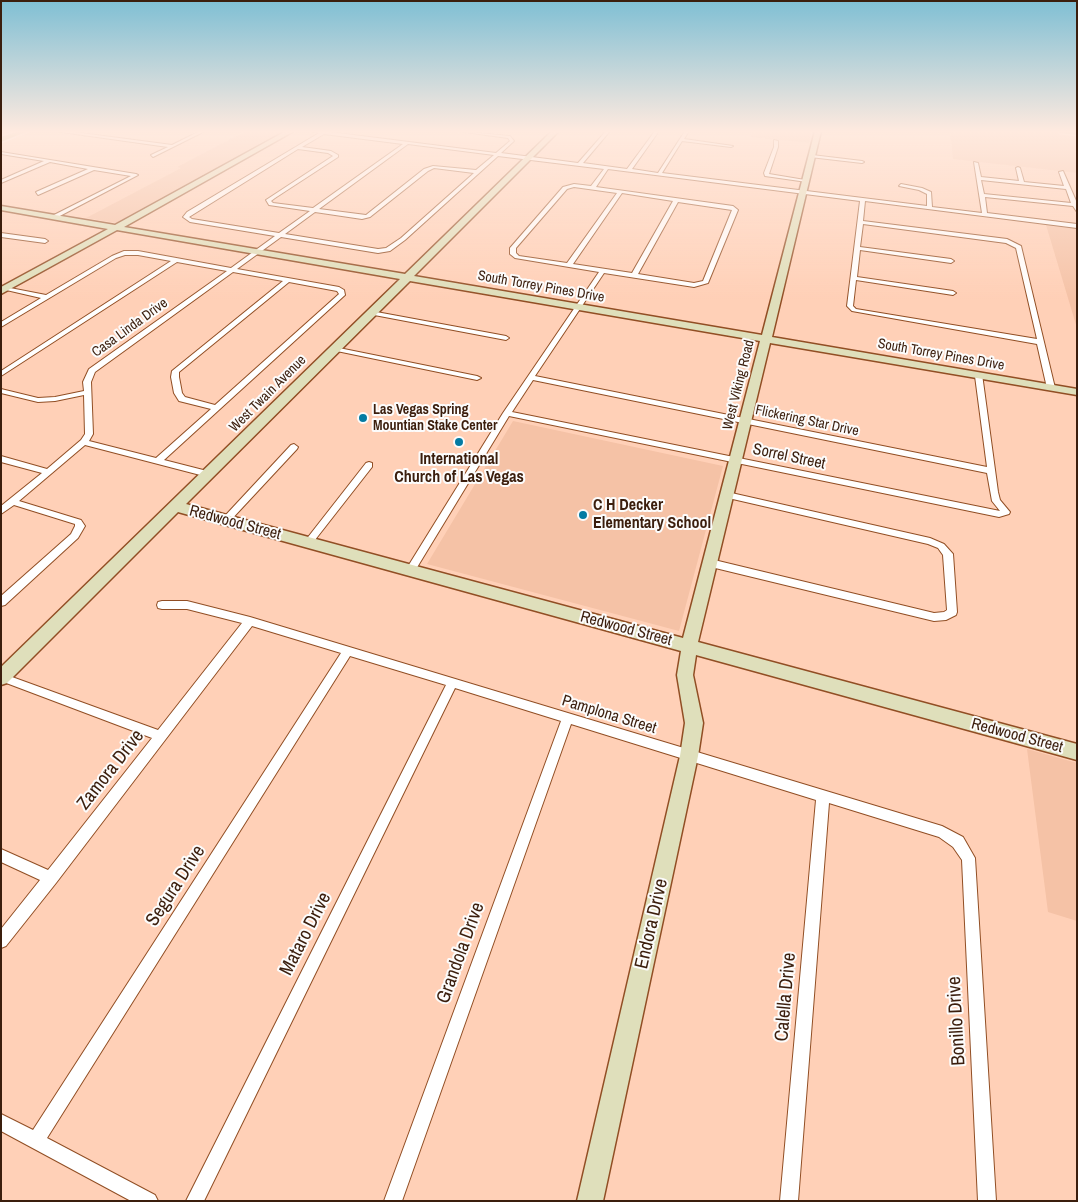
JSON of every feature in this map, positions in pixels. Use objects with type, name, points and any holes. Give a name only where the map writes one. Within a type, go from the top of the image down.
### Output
[{"type":"street","points":[[38,194],[52,187]]},
{"type":"street","points":[[54,217],[112,187]]},
{"type":"street","points":[[5,292],[192,187]]},
{"type":"street","points":[[232,187],[189,213],[186,217],[378,251],[388,250],[403,239],[461,187]]},
{"type":"street","points":[[288,187],[273,197],[269,203],[355,217],[366,216],[404,187]]},
{"type":"street","name":"Casa Linda Drive","points":[[84,442],[89,434],[87,382],[92,371],[347,187]]},
{"type":"street","name":"West Twain Avenue","points":[[1,677],[499,187]]},
{"type":"street","points":[[567,187],[513,248],[513,254],[569,266],[694,285],[706,282],[735,210],[733,208],[621,191],[582,187]]},
{"type":"street","points":[[763,187],[1077,226]]},
{"type":"street","name":"West Viking Road","points":[[689,647],[802,187]]},
{"type":"street","points":[[911,187],[929,193],[930,209]]},
{"type":"street","points":[[981,187],[985,213]]},
{"type":"street","points":[[982,195],[1076,208],[1074,197],[1068,188],[1060,187]]},
{"type":"street","points":[[569,266],[621,191]]},
{"type":"street","points":[[634,276],[677,199]]},
{"type":"street","points":[[863,200],[850,306],[854,310],[1040,342]]},
{"type":"street","points":[[1028,200],[1030,208]]},
{"type":"street","name":"South Torrey Pines Drive","points":[[1,208],[1077,392]]},
{"type":"street","points":[[860,222],[1015,244],[1019,247],[1051,388]]},
{"type":"street","points":[[1,235],[44,241]]},
{"type":"street","points":[[857,248],[950,261]]},
{"type":"street","points":[[1,324],[114,257],[124,253],[176,260],[288,280],[338,289],[342,292],[158,461]]},
{"type":"street","points":[[1,374],[176,260]]},
{"type":"street","points":[[410,570],[530,377],[602,270]]},
{"type":"street","points":[[854,278],[953,293]]},
{"type":"street","points":[[216,408],[182,399],[178,393],[175,377],[176,370],[288,280]]},
{"type":"street","points":[[5,292],[46,298]]},
{"type":"street","points":[[371,312],[506,338]]},
{"type":"street","points":[[334,349],[478,378]]},
{"type":"street","points":[[980,376],[991,471]]},
{"type":"street","name":"Flickering Star Drive","points":[[530,377],[991,471]]},
{"type":"street","points":[[1,391],[38,400],[55,399],[87,392]]},
{"type":"street","name":"Sorrel Street","points":[[507,413],[999,514],[1006,512],[996,501],[991,471]]},
{"type":"street","points":[[1,511],[84,442],[208,474]]},
{"type":"street","points":[[226,520],[294,447]]},
{"type":"street","points":[[1,459],[49,472]]},
{"type":"street","points":[[308,543],[369,465]]},
{"type":"street","points":[[710,563],[934,617],[946,616],[952,612],[948,554],[941,546],[930,541],[727,495]]},
{"type":"street","points":[[1,602],[75,536],[80,526],[78,522],[13,502]]},
{"type":"street","name":"Redwood Street","points":[[175,506],[1077,752]]},
{"type":"street","name":"Pamplona Street","points":[[162,605],[187,605],[250,622],[942,832],[958,842]]},
{"type":"street","name":"Zamora Drive","points":[[1,941],[250,622]]},
{"type":"street","name":"Endora Drive","points":[[590,1201],[689,756],[694,723],[685,676],[689,647]]},
{"type":"street","name":"Segura Drive","points":[[36,1140],[347,652]]},
{"type":"street","points":[[1,677],[161,736]]},
{"type":"street","name":"Mataro Drive","points":[[195,1201],[452,684]]},
{"type":"street","name":"Grandola Drive","points":[[393,1201],[567,719]]},
{"type":"street","name":"Calella Drive","points":[[789,1201],[823,796]]},
{"type":"street","name":"Bonillo Drive","points":[[958,842],[968,858],[987,1201]]},
{"type":"street","points":[[1,856],[51,878]]},
{"type":"street","points":[[1,1122],[149,1201]]},
{"type":"shaded area","points":[[145,187],[181,187],[116,223],[86,218]]},
{"type":"shaded area","points":[[1046,225],[1077,229],[1077,328]]},
{"type":"shaded area","name":"C H Decker Elementary School","points":[[513,421],[723,466],[679,631],[427,564]]},
{"type":"shaded area","points":[[1027,749],[1077,763],[1077,921],[1048,912]]},
{"type":"place","name":"Las Vegas Spring Mountian Stake Center","points":[[363,418]]},
{"type":"place","name":"International Church of Las Vegas","points":[[459,442]]},
{"type":"place","name":"C H Decker Elementary School","points":[[583,515]]}]
